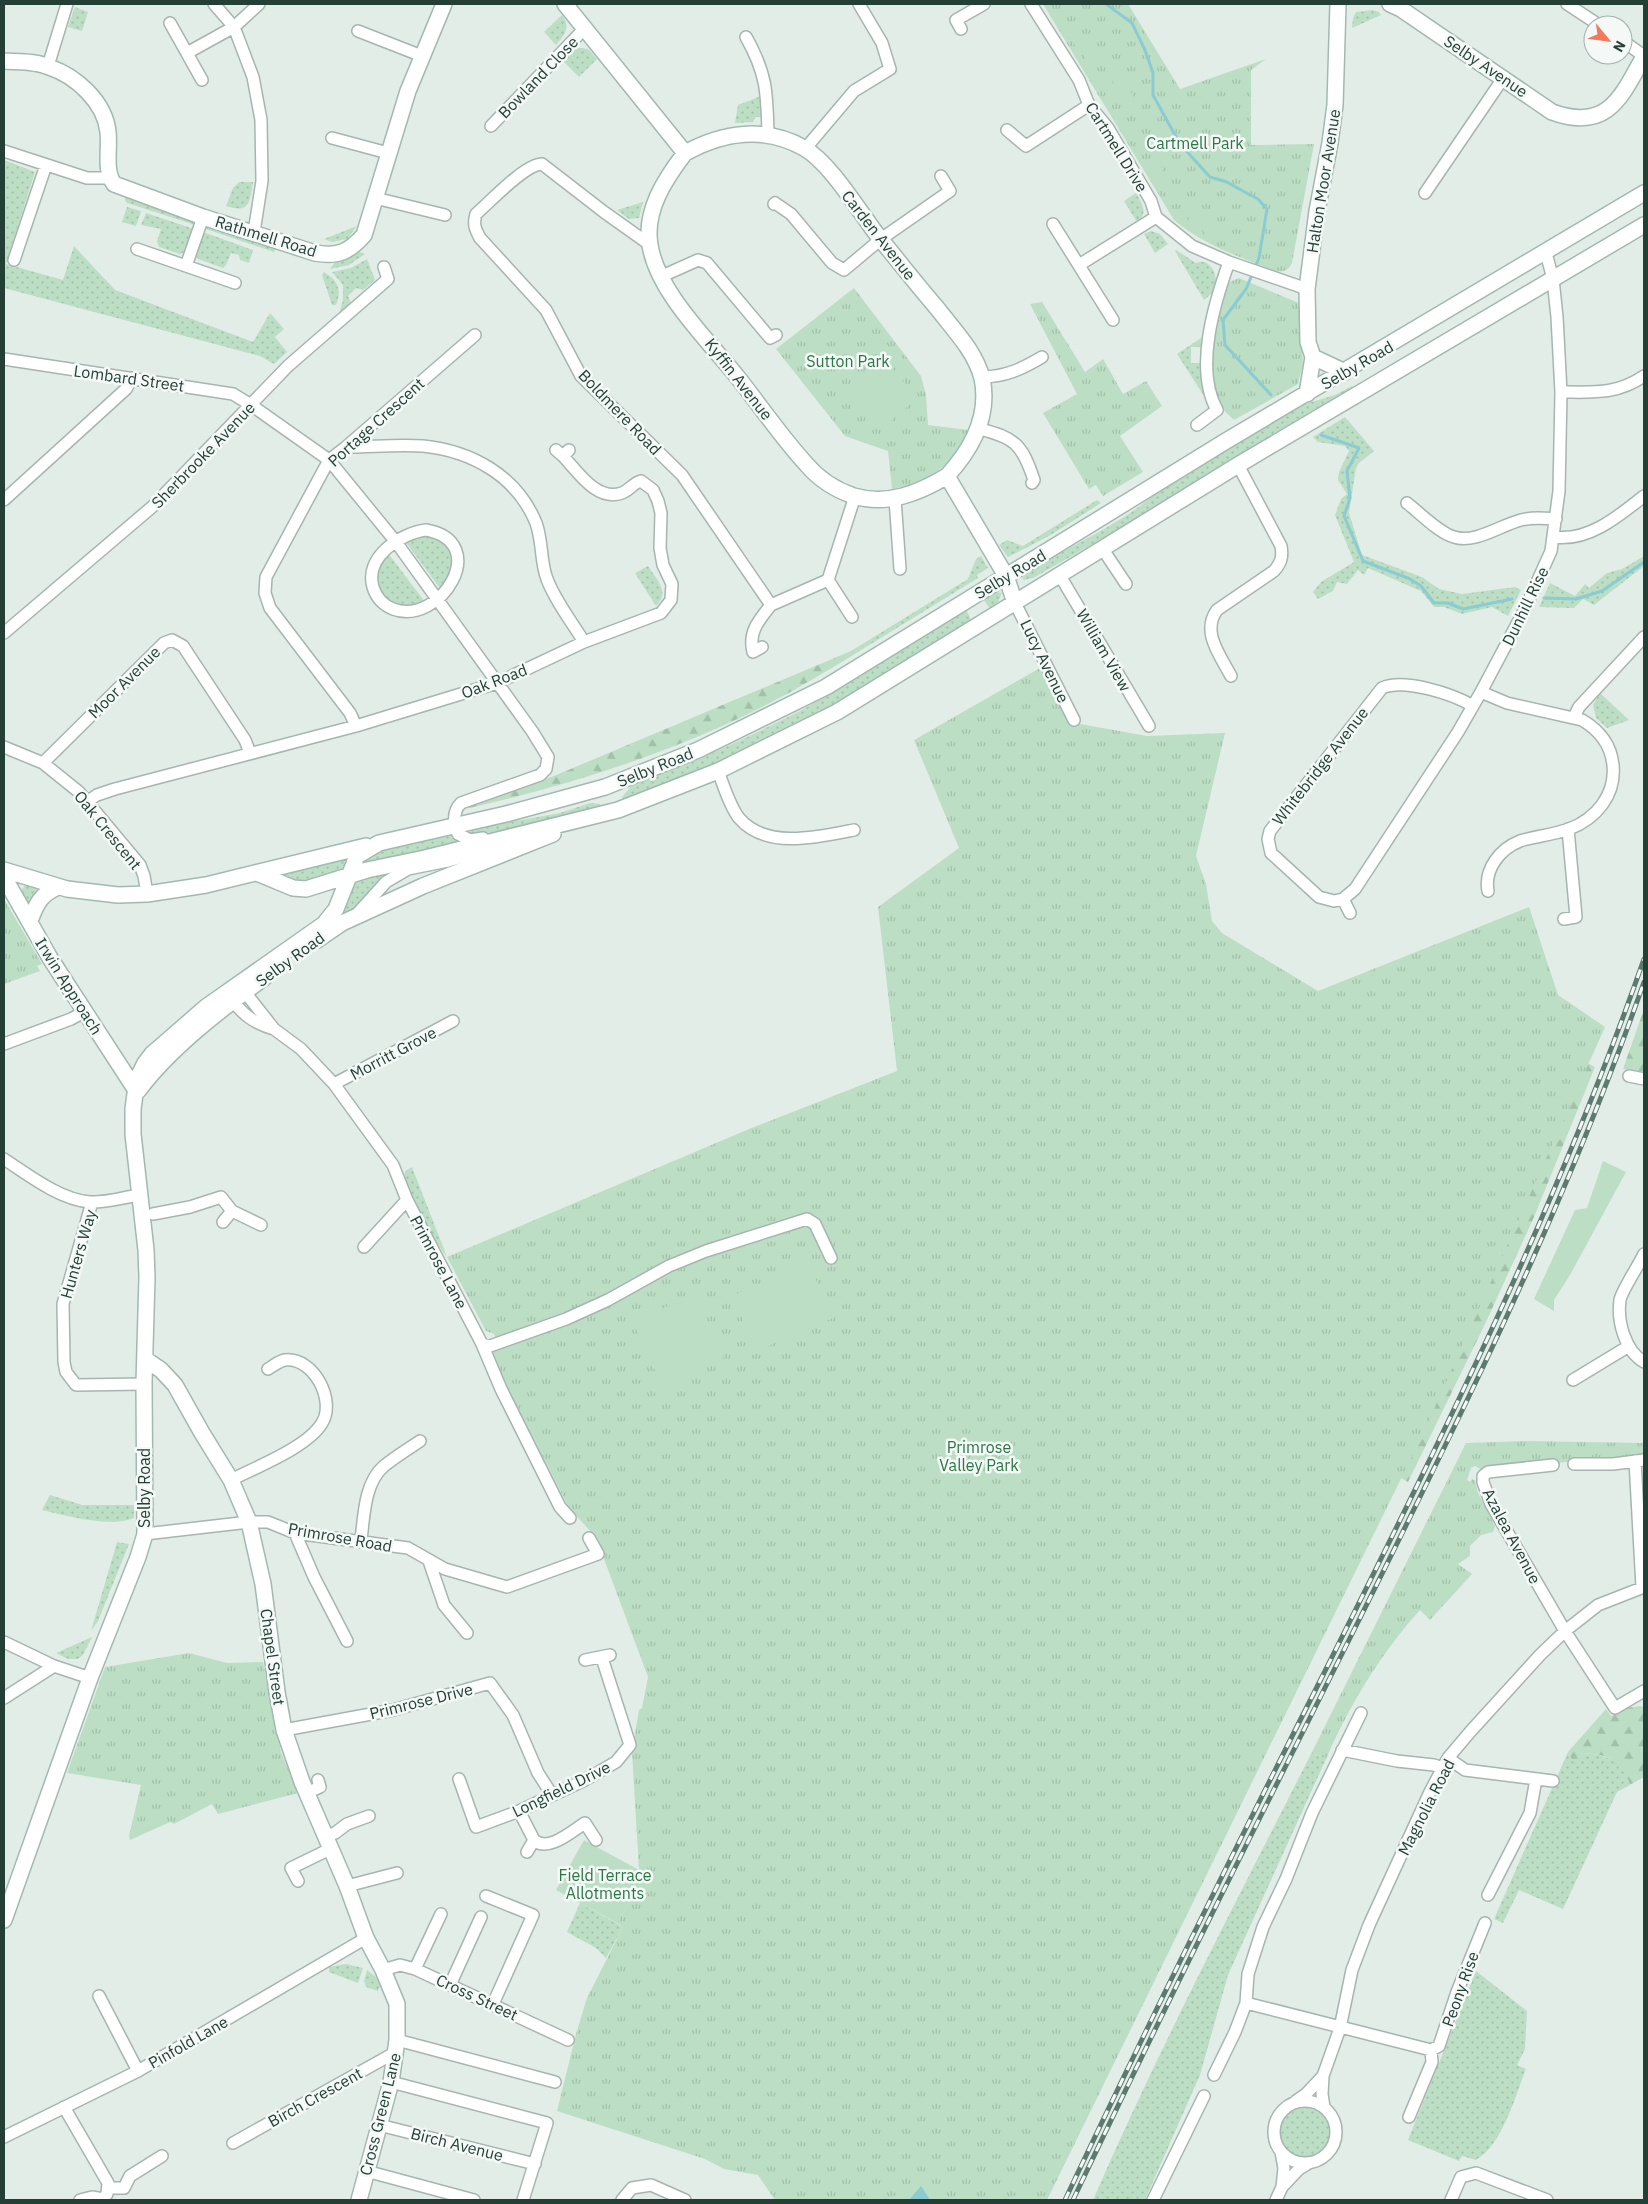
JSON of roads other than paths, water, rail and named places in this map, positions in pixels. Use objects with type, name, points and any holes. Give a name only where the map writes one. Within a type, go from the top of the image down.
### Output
[{"type":"street","points":[[48,66],[67,4]]},
{"type":"street","points":[[214,4],[234,27],[253,77],[261,120],[262,181],[254,232]]},
{"type":"street","points":[[187,53],[234,27],[259,4]]},
{"type":"street","name":"Rathmell Road","points":[[110,178],[114,184],[121,187],[203,217],[315,253],[326,255],[345,252],[356,245],[364,235],[408,91],[444,4]]},
{"type":"street","points":[[565,4],[685,153]]},
{"type":"street","points":[[805,149],[854,91],[895,70],[882,43],[859,4]]},
{"type":"street","points":[[956,20],[984,4]]},
{"type":"street","name":"Cartmell Drive","points":[[1031,4],[1080,80],[1089,105],[1113,136],[1151,201],[1156,217],[1192,246],[1229,262],[1307,289]]},
{"type":"street","name":"Halton Moor Avenue","points":[[1307,394],[1312,357],[1308,342],[1307,289],[1317,212],[1335,105],[1338,4]]},
{"type":"street","name":"Selby Avenue","points":[[1390,4],[1401,9],[1504,77],[1552,112],[1568,118],[1586,118],[1602,113],[1616,103],[1644,56]]},
{"type":"street","points":[[1567,4],[1584,15]]},
{"type":"street","points":[[170,23],[202,80]]},
{"type":"street","name":"Bowland Close","points":[[491,126],[584,29]]},
{"type":"street","points":[[358,31],[422,56]]},
{"type":"street","points":[[746,37],[765,78],[768,135]]},
{"type":"street","points":[[1633,48],[1644,56]]},
{"type":"street","points":[[4,61],[48,66],[69,76],[85,89],[100,108],[108,129],[110,178],[87,178],[4,152]]},
{"type":"street","points":[[1425,193],[1504,77]]},
{"type":"street","points":[[1007,130],[1023,148],[1089,105]]},
{"type":"street","name":"Carden Avenue","points":[[685,153],[704,142],[726,136],[747,133],[768,135],[805,149],[832,175],[958,334],[973,356],[982,377],[983,402],[980,429],[962,461],[947,476]]},
{"type":"street","points":[[332,138],[388,152]]},
{"type":"street","name":"Kyffin Avenue","points":[[685,153],[661,188],[653,209],[649,244],[660,276],[669,292],[808,466],[824,481],[855,496],[875,499],[895,499],[930,486],[947,476]]},
{"type":"street","name":"Boldmere Road","points":[[649,244],[542,164],[533,165],[476,214],[475,230],[546,310],[581,376],[682,475],[770,605]]},
{"type":"street","points":[[14,260],[46,165]]},
{"type":"street","points":[[774,204],[791,214],[832,263],[844,270],[881,239],[950,191],[941,176]]},
{"type":"street","name":"Selby Road","points":[[236,992],[324,924],[336,909],[347,877],[357,856],[378,844],[605,787],[698,750],[826,687],[1226,441],[1546,253],[1644,193]]},
{"type":"street","points":[[375,198],[445,214]]},
{"type":"street","points":[[186,266],[203,217]]},
{"type":"street","points":[[1079,265],[1156,217]]},
{"type":"street","points":[[1053,224],[1113,320]]},
{"type":"street","name":"Selby Road","points":[[4,1920],[90,1678],[145,1534],[144,1384],[147,1277],[133,1134],[133,1109],[139,1073],[152,1054],[195,1016],[348,921],[423,886],[610,812],[718,772],[837,712],[1238,465],[1644,225]]},
{"type":"street","points":[[137,249],[235,283]]},
{"type":"street","name":"Dunhill Rise","points":[[1343,900],[1355,889],[1473,706],[1544,569],[1554,537],[1561,458],[1558,317],[1553,279],[1546,253]]},
{"type":"street","points":[[660,276],[698,260],[707,263],[770,338],[776,335]]},
{"type":"street","points":[[1197,425],[1217,410],[1213,402],[1207,376],[1207,353],[1210,327],[1229,262]]},
{"type":"street","name":"Sherbrooke Avenue","points":[[4,633],[152,507],[288,366],[388,279],[384,267]]},
{"type":"street","name":"Portage Crescent","points":[[356,726],[350,713],[270,608],[265,593],[268,569],[328,460],[346,447],[475,335]]},
{"type":"street","points":[[982,377],[1024,373],[1042,357]]},
{"type":"street","points":[[1312,357],[1345,372]]},
{"type":"street","name":"Lombard Street","points":[[4,359],[227,392],[252,405],[328,460],[396,542],[532,731],[548,757],[548,763],[540,775],[461,803],[457,807],[454,825]]},
{"type":"street","points":[[1561,392],[1605,392],[1624,388],[1644,376]]},
{"type":"street","points":[[4,500],[126,389],[132,378]]},
{"type":"street","points":[[980,429],[1003,435],[1015,443],[1027,458],[1034,480],[1032,483]]},
{"type":"street","points":[[346,447],[430,447],[471,457],[499,474],[516,490],[530,511],[539,533],[549,585],[584,642]]},
{"type":"street","name":"Oak Road","points":[[88,801],[97,795],[115,789],[356,726],[497,683],[584,642],[661,612],[671,600],[673,592],[660,548],[661,513],[653,490],[641,480],[636,482],[631,489],[620,494],[606,495],[593,487],[563,452]]},
{"type":"street","points":[[1231,676],[1210,635],[1211,617],[1216,610],[1274,571],[1280,564],[1282,555],[1281,546],[1238,465]]},
{"type":"street","points":[[947,476],[1006,576],[1015,603]]},
{"type":"street","points":[[762,646],[753,652],[750,641],[757,622],[770,605],[828,580],[855,496]]},
{"type":"street","points":[[1554,537],[1574,538],[1584,535],[1624,511],[1644,496]]},
{"type":"street","points":[[895,499],[900,569]]},
{"type":"street","points":[[1407,503],[1448,535],[1456,538],[1473,537],[1522,520],[1536,518],[1556,519]]},
{"type":"street","points":[[426,530],[443,535],[455,549],[458,566],[456,575],[449,587],[437,600],[414,610],[404,611],[386,606],[380,600],[372,583],[374,564],[379,556],[408,534],[426,530]]},
{"type":"street","points":[[1102,548],[1126,584]]},
{"type":"street","name":"William View","points":[[1059,574],[1149,726]]},
{"type":"street","points":[[828,580],[852,617]]},
{"type":"street","name":"Lucy Avenue","points":[[1015,603],[1074,720]]},
{"type":"street","points":[[1574,717],[1579,707],[1644,638]]},
{"type":"street","name":"Moor Avenue","points":[[42,763],[164,643],[172,640],[183,646],[245,740],[250,753]]},
{"type":"street","name":"Whitebridge Avenue","points":[[1343,900],[1334,901],[1319,897],[1271,853],[1268,839],[1270,831],[1382,688],[1397,684],[1450,694],[1473,706]]},
{"type":"street","points":[[1481,692],[1507,703],[1574,717],[1590,725],[1604,739],[1612,757],[1613,776],[1608,795],[1597,811],[1568,829],[1520,842],[1505,850],[1494,862],[1488,873],[1488,891]]},
{"type":"street","name":"Oak Crescent","points":[[4,747],[42,763],[88,801],[140,865],[147,894]]},
{"type":"street","points":[[718,772],[740,818],[756,830],[780,838],[809,839],[854,830]]},
{"type":"street","name":"Selby Road","points":[[347,877],[367,870],[610,812]]},
{"type":"street","points":[[336,909],[348,921],[386,882],[408,869],[448,861],[519,841],[577,821]]},
{"type":"street","points":[[454,825],[458,834],[470,840],[515,836]]},
{"type":"street","points":[[1564,919],[1576,917],[1568,829]]},
{"type":"street","points":[[4,870],[58,887],[90,893],[118,895],[147,894],[176,890],[378,844]]},
{"type":"street","points":[[367,870],[402,872]]},
{"type":"street","points":[[256,872],[299,890],[347,877]]},
{"type":"street","name":"Irwin Approach","points":[[4,878],[50,958],[137,1092]]},
{"type":"street","points":[[30,921],[38,900],[50,890],[58,887]]},
{"type":"street","points":[[1343,900],[1350,913]]},
{"type":"street","name":"Primrose Lane","points":[[236,992],[274,1029],[301,1049],[334,1084],[393,1165],[407,1200],[482,1344],[501,1389],[560,1507],[570,1518]]},
{"type":"street","points":[[4,1044],[71,1019],[84,1012]]},
{"type":"street","name":"Morritt Grove","points":[[334,1084],[453,1021]]},
{"type":"street","points":[[1629,1076],[1644,1079]]},
{"type":"street","points":[[4,1159],[40,1183],[74,1198],[92,1202],[140,1194]]},
{"type":"street","points":[[153,1214],[190,1207],[220,1197],[232,1211],[261,1225]]},
{"type":"street","points":[[364,1246],[407,1200]]},
{"type":"street","name":"Hunters Way","points":[[92,1202],[63,1304],[66,1372],[76,1385],[144,1384]]},
{"type":"street","points":[[223,1222],[232,1211]]},
{"type":"street","points":[[482,1344],[490,1346],[566,1319],[608,1300],[669,1266],[706,1251],[807,1219],[815,1224],[831,1258]]},
{"type":"street","points":[[1644,1254],[1620,1299],[1622,1330],[1629,1346],[1638,1359],[1644,1362]]},
{"type":"street","points":[[1573,1380],[1629,1346]]},
{"type":"street","name":"Chapel Street","points":[[145,1358],[161,1370],[175,1385],[231,1480],[249,1522],[263,1584],[277,1692],[284,1730],[306,1793],[347,1886],[366,1938],[383,1970]]},
{"type":"street","points":[[231,1480],[293,1448],[313,1435],[326,1414],[324,1392],[318,1379],[304,1365],[295,1361],[285,1360],[268,1369]]},
{"type":"street","points":[[361,1540],[368,1492],[376,1475],[383,1466],[420,1441]]},
{"type":"street","points":[[1574,1464],[1613,1464],[1640,1460],[1643,1587]]},
{"type":"street","name":"Azalea Avenue","points":[[1553,1466],[1480,1474],[1492,1504],[1565,1631],[1615,1708],[1644,1691]]},
{"type":"street","name":"Primrose Road","points":[[145,1534],[249,1522],[268,1522],[295,1533],[361,1540],[408,1548],[429,1561],[446,1568],[507,1588],[598,1554],[589,1538]]},
{"type":"street","points":[[295,1533],[314,1577],[347,1642]]},
{"type":"street","points":[[429,1561],[444,1605],[467,1633]]},
{"type":"street","name":"Magnolia Road","points":[[1276,2200],[1282,2187],[1299,2169],[1328,2154],[1335,2140],[1335,2124],[1331,2114],[1324,2107],[1322,2094],[1323,2076],[1340,2028],[1352,1970],[1369,1925],[1445,1764],[1470,1732],[1540,1655],[1565,1631],[1598,1605],[1643,1587]]},
{"type":"street","points":[[4,1642],[54,1666],[90,1678]]},
{"type":"street","name":"Longfield Drive","points":[[459,1779],[476,1826],[519,1812],[583,1781],[616,1762],[630,1745],[606,1656],[584,1660]]},
{"type":"street","points":[[4,1698],[54,1666]]},
{"type":"street","name":"Primrose Drive","points":[[284,1730],[392,1710],[490,1683],[513,1715],[538,1774],[552,1795]]},
{"type":"street","points":[[1214,2075],[1235,2032],[1246,2003],[1248,1974],[1263,1928],[1286,1879],[1312,1813],[1361,1713]]},
{"type":"street","points":[[1342,1750],[1397,1761],[1434,1765],[1445,1764],[1465,1770],[1553,1781]]},
{"type":"street","points":[[1488,1894],[1530,1813],[1536,1779]]},
{"type":"street","points":[[306,1793],[320,1788],[318,1780]]},
{"type":"street","points":[[519,1812],[534,1840],[541,1844],[550,1844],[586,1823],[596,1840]]},
{"type":"street","points":[[298,1881],[291,1868],[328,1843],[335,1833],[347,1824],[372,1818]]},
{"type":"street","points":[[527,1852],[534,1840]]},
{"type":"street","points":[[347,1886],[397,1873]]},
{"type":"street","points":[[486,1896],[533,1915],[493,2004]]},
{"type":"street","points":[[415,1969],[440,1914]]},
{"type":"street","points":[[450,1985],[481,1918]]},
{"type":"street","name":"Peony Rise","points":[[1409,2117],[1432,2062],[1432,2050],[1439,2046],[1457,1992],[1485,1924]]},
{"type":"street","name":"Pinfold Lane","points":[[4,2138],[138,2071],[366,1938]]},
{"type":"street","name":"Cross Street","points":[[383,1970],[400,1965],[415,1969],[568,2040]]},
{"type":"street","name":"Cross Green Lane","points":[[359,2200],[391,2082],[397,2046],[397,2004],[383,1970]]},
{"type":"street","points":[[99,1996],[138,2071]]},
{"type":"street","points":[[1246,2003],[1432,2050]]},
{"type":"street","points":[[397,2046],[555,2082]]},
{"type":"street","name":"Birch Crescent","points":[[233,2142],[397,2046]]},
{"type":"street","name":"Magnolia Road","points":[[1282,2187],[1284,2168],[1281,2152],[1275,2144],[1274,2124],[1279,2114],[1286,2107],[1306,2094],[1323,2076]]},
{"type":"street","points":[[391,2082],[548,2123],[523,2200]]},
{"type":"street","points":[[1153,2200],[1204,2096]]},
{"type":"street","points":[[1295,2102],[1305,2100],[1315,2102],[1324,2107]]},
{"type":"street","points":[[64,2107],[106,2177],[105,2196]]},
{"type":"street","name":"Birch Avenue","points":[[379,2125],[535,2164]]},
{"type":"street","points":[[1281,2152],[1289,2159],[1299,2163],[1309,2163]]},
{"type":"street","points":[[80,2200],[128,2192],[130,2176],[162,2156]]},
{"type":"street","points":[[366,2170],[440,2196],[474,2200]]},
{"type":"street","points":[[1451,2200],[1461,2177],[1476,2173],[1547,2200]]},
{"type":"street","points":[[622,2200],[632,2188],[650,2185],[685,2200]]},
{"type":"water","points":[[921,2186],[930,2200],[909,2200]]},
{"type":"waterway","points":[[1106,4],[1132,23],[1145,50],[1153,73],[1153,95],[1180,144],[1210,177],[1227,182],[1258,199],[1267,209],[1259,258],[1246,289],[1223,320],[1225,345],[1271,395]]},
{"type":"waterway","points":[[1321,435],[1359,448],[1347,471],[1350,498],[1344,516],[1363,561],[1410,579],[1421,586],[1434,603],[1448,603],[1463,609],[1512,599]]},
{"type":"waterway","points":[[1544,598],[1576,599],[1602,591],[1644,562]]},
{"type":"railway","points":[[1065,2200],[1192,1937],[1411,1499],[1495,1322],[1574,1143],[1644,959]]},
{"type":"railway","points":[[1073,2200],[1210,1917],[1431,1475],[1508,1314],[1580,1149],[1644,982]]},
{"type":"park label","name":"Cartmell Park","points":[[1195,143]]},
{"type":"park label","name":"Sutton Park","points":[[848,361]]},
{"type":"park label","name":"Primrose Valley Park","points":[[979,1456]]},
{"type":"park label","name":"Field Terrace Allotments","points":[[605,1884]]}]
